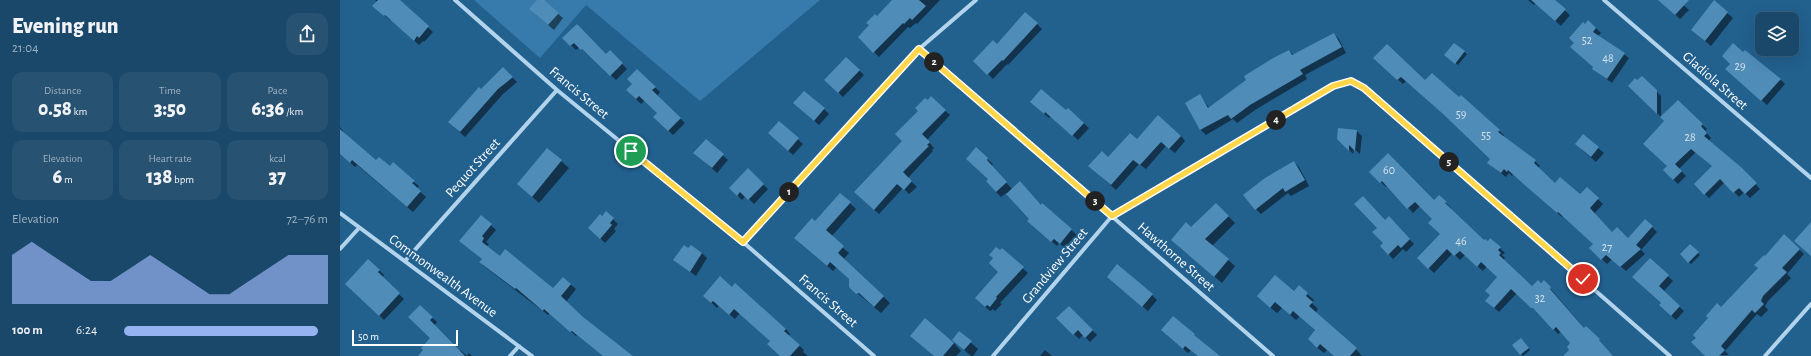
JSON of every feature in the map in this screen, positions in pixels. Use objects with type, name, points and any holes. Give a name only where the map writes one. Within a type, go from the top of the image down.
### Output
[{"type":"street","name":"Francis Street","points":[[455,0],[557,90],[743,242],[874,356]]},
{"type":"street","points":[[743,242],[919,49],[976,0]]},
{"type":"street","name":"Gladiola Street","points":[[1604,0],[1811,178]]},
{"type":"street","name":"Hawthorne Street","points":[[919,49],[1273,356]]},
{"type":"street","name":"Grandview Street","points":[[993,356],[1112,216],[1333,86],[1351,81],[1364,88],[1670,356]]},
{"type":"street","name":"Pequot Street","points":[[405,261],[557,90]]},
{"type":"street","name":"Commonwealth Avenue","points":[[340,213],[532,356]]},
{"type":"street","points":[[340,249],[359,228]]},
{"type":"street","points":[[1765,356],[1811,304]]},
{"type":"street","points":[[510,356],[519,346]]},
{"type":"shaded area","points":[[474,0],[820,0],[700,101],[586,5],[540,58]]},
{"type":"building","points":[[378,0],[400,0],[429,26],[419,38],[417,36],[414,41],[385,15],[384,16],[372,6]]},
{"type":"building","points":[[537,0],[544,0],[559,13],[548,25],[529,9]]},
{"type":"building","points":[[892,0],[919,0],[926,6],[912,20],[910,18],[904,24],[903,23],[873,53],[858,37],[869,25],[866,23],[875,14],[877,16]]},
{"type":"building","points":[[1531,0],[1555,0],[1566,9],[1555,21]]},
{"type":"building","points":[[1658,0],[1689,0],[1675,15]]},
{"type":"building","points":[[1714,0],[1728,12],[1705,41],[1691,30]]},
{"type":"building","points":[[1025,12],[1038,23],[1003,61],[1002,60],[987,75],[973,61],[993,40],[997,44]]},
{"type":"building","points":[[1588,20],[1596,28],[1593,32],[1625,53],[1607,79],[1592,69],[1593,67],[1570,47],[1574,43],[1569,38],[1583,22],[1585,24]]},
{"type":"building","points":[[577,24],[606,54],[610,50],[623,63],[610,76],[582,49],[581,50],[574,43],[570,46],[562,38]]},
{"type":"building","points":[[1334,33],[1342,47],[1300,70],[1303,74],[1250,105],[1231,119],[1228,115],[1200,130],[1185,103],[1200,94],[1208,108],[1246,80],[1244,76],[1275,57],[1289,50],[1292,55]]},
{"type":"building","points":[[1454,43],[1465,51],[1455,64],[1444,55]]},
{"type":"building","points":[[1733,43],[1743,52],[1745,50],[1781,79],[1761,101],[1725,69],[1730,64],[1722,56]]},
{"type":"building","points":[[1387,44],[1425,80],[1432,73],[1459,97],[1461,95],[1500,130],[1498,132],[1536,160],[1534,163],[1555,183],[1560,177],[1580,194],[1587,187],[1599,198],[1590,208],[1612,232],[1617,227],[1628,238],[1645,219],[1653,226],[1636,245],[1641,249],[1620,267],[1606,255],[1601,260],[1589,248],[1593,244],[1558,212],[1557,213],[1508,170],[1507,172],[1504,169],[1501,173],[1487,163],[1490,159],[1443,114],[1401,77],[1397,80],[1373,58]]},
{"type":"building","points":[[846,57],[860,70],[838,93],[824,80]]},
{"type":"building","points":[[503,67],[513,77],[498,89],[460,132],[448,122],[479,87],[481,89]]},
{"type":"building","points":[[637,69],[656,87],[652,90],[681,118],[668,131],[653,117],[657,113],[639,96],[636,99],[626,90],[632,84],[627,79]]},
{"type":"building","points":[[1642,76],[1657,90],[1657,114],[1628,86],[1635,78],[1637,80]]},
{"type":"building","points":[[1041,89],[1066,110],[1068,108],[1084,123],[1072,136],[1045,112],[1044,114],[1030,102]]},
{"type":"building","points":[[804,91],[825,108],[814,121],[793,103]]},
{"type":"building","points":[[931,96],[946,110],[922,134],[930,142],[927,145],[929,146],[903,172],[912,181],[904,190],[897,184],[874,210],[854,192],[902,141],[895,134],[918,111],[915,108],[925,98],[928,100]]},
{"type":"building","points":[[1678,100],[1703,124],[1701,126],[1707,133],[1704,136],[1742,168],[1757,183],[1745,194],[1739,188],[1733,193],[1720,179],[1704,195],[1694,184],[1712,166],[1691,149],[1675,164],[1682,171],[1673,180],[1663,170],[1667,166],[1643,144],[1664,121],[1660,117]]},
{"type":"building","points":[[1158,115],[1181,136],[1169,149],[1161,142],[1140,165],[1133,160],[1111,185],[1088,166],[1102,151],[1108,157],[1130,133],[1137,139]]},
{"type":"building","points":[[779,121],[799,138],[788,151],[768,133]]},
{"type":"building","points":[[1338,128],[1357,130],[1355,151],[1349,145],[1349,151],[1337,139]]},
{"type":"building","points":[[340,129],[376,160],[379,157],[390,166],[393,162],[415,181],[412,183],[421,191],[407,207],[352,160],[350,163],[340,154]]},
{"type":"building","points":[[1583,134],[1599,147],[1591,157],[1575,144]]},
{"type":"building","points":[[706,139],[724,154],[712,168],[693,153]]},
{"type":"building","points":[[976,147],[988,158],[987,160],[1007,182],[996,192],[986,181],[988,179],[966,159]]},
{"type":"building","points":[[547,148],[562,160],[532,197],[517,184]]},
{"type":"building","points":[[1388,153],[1434,200],[1439,195],[1447,202],[1445,203],[1484,240],[1485,239],[1488,241],[1490,238],[1501,247],[1498,250],[1501,253],[1499,255],[1532,286],[1538,280],[1541,283],[1544,280],[1584,328],[1586,326],[1600,339],[1599,340],[1613,356],[1563,356],[1569,350],[1567,347],[1570,343],[1556,327],[1553,330],[1533,308],[1531,308],[1511,289],[1494,308],[1485,301],[1490,295],[1485,291],[1497,277],[1481,262],[1477,267],[1460,251],[1454,256],[1447,249],[1428,269],[1417,258],[1440,234],[1428,223],[1432,219],[1415,202],[1407,209],[1382,181],[1380,183],[1369,172]]},
{"type":"building","points":[[1294,161],[1305,180],[1285,192],[1283,188],[1255,210],[1243,195],[1265,178]]},
{"type":"building","points":[[748,168],[764,184],[748,200],[740,192],[737,196],[729,188]]},
{"type":"building","points":[[1020,181],[1041,205],[1042,203],[1072,229],[1060,244],[1054,239],[1051,242],[1027,221],[1029,219],[1006,194]]},
{"type":"building","points":[[840,193],[851,202],[826,230],[844,246],[838,253],[884,296],[874,307],[859,293],[856,294],[849,287],[849,279],[830,262],[827,266],[794,238],[812,218],[815,221]]},
{"type":"building","points":[[1363,196],[1385,220],[1389,216],[1410,239],[1401,248],[1398,245],[1388,255],[1380,246],[1383,243],[1372,232],[1377,228],[1354,204]]},
{"type":"building","points":[[1216,203],[1229,216],[1205,239],[1229,259],[1214,277],[1171,240],[1186,222],[1191,227]]},
{"type":"building","points":[[606,211],[614,218],[610,223],[612,225],[600,239],[588,228],[600,214],[602,216]]},
{"type":"building","points":[[481,215],[492,224],[482,236],[484,238],[482,242],[500,256],[505,249],[553,288],[563,277],[571,284],[561,296],[583,317],[633,356],[603,356],[572,331],[570,332],[544,309],[543,311],[516,288],[515,289],[479,262],[482,259],[459,241]]},
{"type":"building","points":[[1811,222],[1811,256],[1794,241]]},
{"type":"building","points":[[1784,234],[1800,249],[1782,268],[1787,272],[1763,296],[1761,301],[1764,304],[1755,313],[1752,310],[1721,346],[1725,350],[1719,356],[1705,356],[1691,342],[1696,338],[1693,335],[1708,318],[1706,316],[1717,303],[1721,307],[1758,268],[1754,265],[1764,255],[1765,256]]},
{"type":"building","points":[[1690,244],[1699,252],[1688,263],[1680,254]]},
{"type":"building","points":[[684,245],[688,248],[691,245],[702,253],[690,272],[673,260]]},
{"type":"building","points":[[996,247],[1000,250],[1002,248],[1024,267],[996,297],[997,298],[990,307],[987,305],[985,307],[975,298],[998,272],[989,263],[993,258],[989,255]]},
{"type":"building","points":[[1650,258],[1669,275],[1659,286],[1680,306],[1671,316],[1659,305],[1661,303],[1632,277]]},
{"type":"building","points":[[368,259],[380,270],[378,272],[400,293],[379,316],[345,284]]},
{"type":"building","points":[[1117,264],[1153,294],[1142,307],[1107,277]]},
{"type":"building","points":[[1275,275],[1294,291],[1299,285],[1308,293],[1306,296],[1313,302],[1309,306],[1357,348],[1350,356],[1334,356],[1320,344],[1317,348],[1308,339],[1315,330],[1293,311],[1290,315],[1275,302],[1270,308],[1257,296]]},
{"type":"building","points":[[720,276],[732,287],[735,283],[786,329],[784,331],[800,345],[790,356],[780,356],[767,344],[770,341],[734,309],[729,315],[713,301],[711,303],[703,296]]},
{"type":"building","points":[[420,305],[433,317],[430,320],[465,356],[418,356],[423,350],[421,348],[430,338],[408,317]]},
{"type":"building","points":[[1069,306],[1093,330],[1085,338],[1078,330],[1073,335],[1056,318]]},
{"type":"building","points":[[1173,316],[1220,356],[1198,356],[1185,346],[1183,349],[1161,330]]},
{"type":"building","points":[[925,318],[954,343],[943,356],[934,356],[910,336]]},
{"type":"building","points":[[959,331],[972,341],[964,350],[952,340]]},
{"type":"building","points":[[1521,338],[1529,348],[1520,355],[1512,345]]},
{"type":"route","points":[[631,151],[743,242],[919,49],[1112,216],[1333,86],[1351,81],[1364,88],[1583,279]]}]
